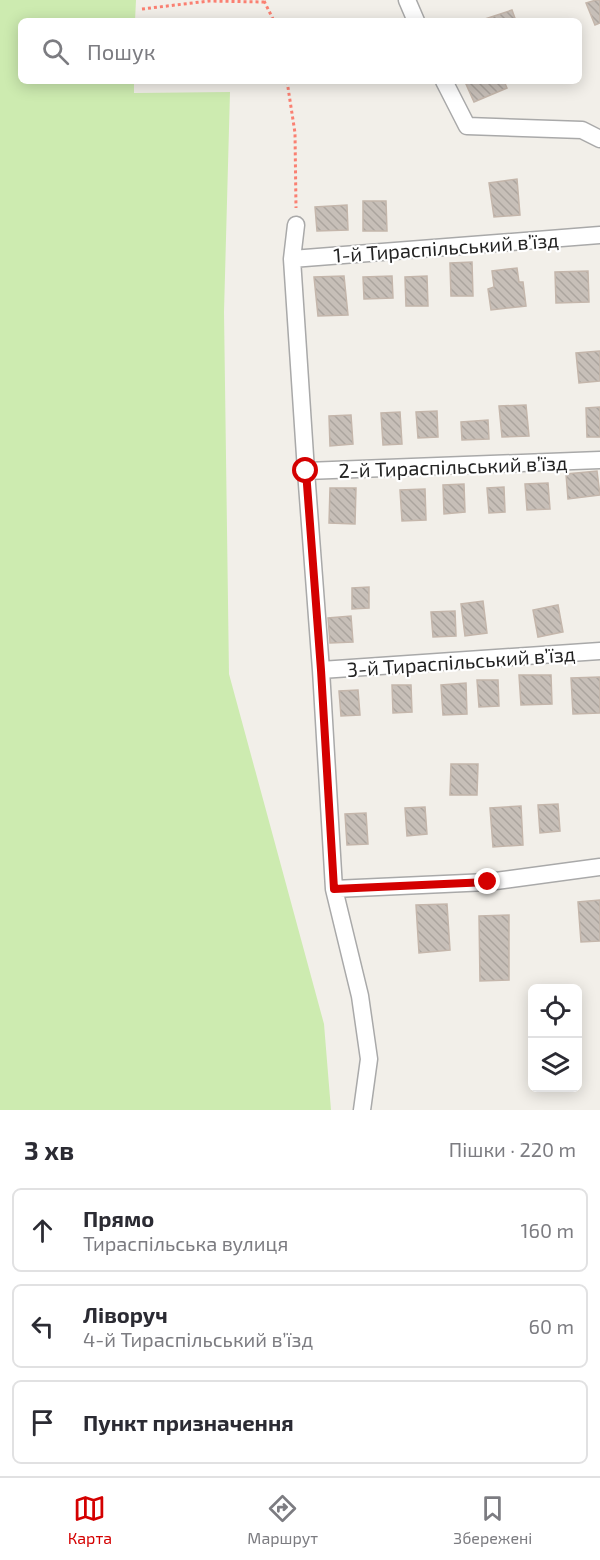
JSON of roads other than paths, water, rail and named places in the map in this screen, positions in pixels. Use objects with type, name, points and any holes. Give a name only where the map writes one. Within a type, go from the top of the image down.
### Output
[{"type":"street","points":[[407,0],[415,18]]},
{"type":"street","points":[[446,84],[467,126],[582,130],[600,139]]},
{"type":"street","points":[[296,225],[292,259],[334,889],[360,996],[369,1059],[362,1110]]},
{"type":"street","name":"1-й Тираспільський в’їзд","points":[[292,259],[600,235]]},
{"type":"street","name":"2-й Тираспільський в’їзд","points":[[306,471],[600,460]]},
{"type":"street","name":"3-й Тираспільський в’їзд","points":[[321,670],[600,651]]},
{"type":"street","points":[[334,889],[488,882],[600,867]]}]
